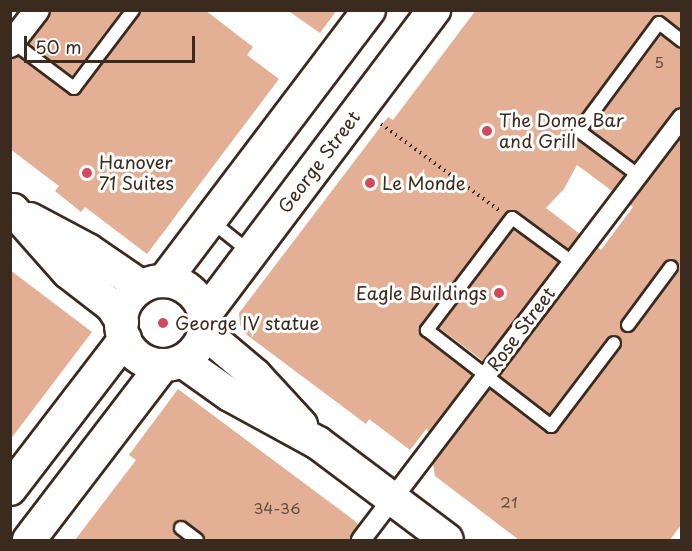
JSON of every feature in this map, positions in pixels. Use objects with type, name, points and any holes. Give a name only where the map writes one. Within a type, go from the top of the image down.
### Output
[{"type":"street","points":[[11,42],[37,10]]},
{"type":"street","points":[[10,489],[123,331],[126,305],[153,284],[210,220],[369,10]]},
{"type":"street","name":"George Street","points":[[29,540],[172,363],[197,347],[204,323],[250,252],[434,10]]},
{"type":"street","name":"Rose Street","points":[[361,540],[681,118]]},
{"type":"street","points":[[12,209],[153,284],[190,290],[204,323],[318,443]]},
{"type":"street","points":[[12,209],[68,272],[112,306],[123,331],[140,358],[172,363],[318,443],[447,540]]},
{"type":"lane","points":[[11,42],[74,88],[133,10]]},
{"type":"lane","points":[[638,175],[579,131],[647,30],[659,23],[681,40]]},
{"type":"lane","points":[[572,262],[512,218],[428,330],[551,426],[614,343]]},
{"type":"lane","points":[[210,220],[250,252]]},
{"type":"lane","points":[[628,325],[671,267]]},
{"type":"lane","points":[[181,528],[197,540]]},
{"type":"path","points":[[360,108],[512,218]]},
{"type":"building","points":[[51,10],[122,10],[72,76],[29,44],[48,19]]},
{"type":"building","points":[[141,10],[205,10],[253,47],[247,55],[279,79],[147,254],[85,207],[81,212],[55,191],[59,186],[10,149],[10,59],[18,56],[69,95],[77,96]]},
{"type":"building","points":[[287,10],[337,10],[320,33]]},
{"type":"building","points":[[476,10],[681,10],[681,30],[664,16],[653,18],[572,127],[574,138],[624,175],[612,191],[577,165],[564,189],[546,208],[580,234],[568,249],[517,211],[508,211],[420,325],[419,330],[422,337],[472,375],[428,433],[427,428],[410,450],[369,419],[366,424],[247,335],[240,325],[239,313],[388,117],[393,120]]},
{"type":"building","points":[[661,35],[681,49],[681,107],[673,111],[634,162],[591,129]]},
{"type":"building","points":[[681,137],[681,525],[670,540],[519,540],[435,476],[433,464],[490,389],[546,433],[554,434],[558,431],[621,348],[619,337],[614,335],[607,338],[549,414],[500,376],[598,247],[601,250],[633,207],[630,205]],"holes":[[[668,259],[678,263],[678,272],[635,330],[624,332],[620,328],[621,320]]]},
{"type":"building","name":"Eagle Buildings","points":[[514,229],[558,262],[483,361],[439,328]]},
{"type":"building","points":[[10,270],[92,332],[10,440]]},
{"type":"building","points":[[178,389],[355,521],[358,525],[350,540],[205,540],[202,533],[181,520],[175,523],[173,528],[176,534],[184,540],[75,540],[136,460],[129,455]]},
{"type":"place","name":"The Dome Bar and Grill","points":[[487,131]]},
{"type":"place","name":"Hanover 71 Suites","points":[[87,173]]},
{"type":"place","name":"Le Monde","points":[[370,183]]},
{"type":"place","name":"Eagle Buildings","points":[[499,293]]},
{"type":"place","name":"George IV statue","points":[[163,323]]}]
